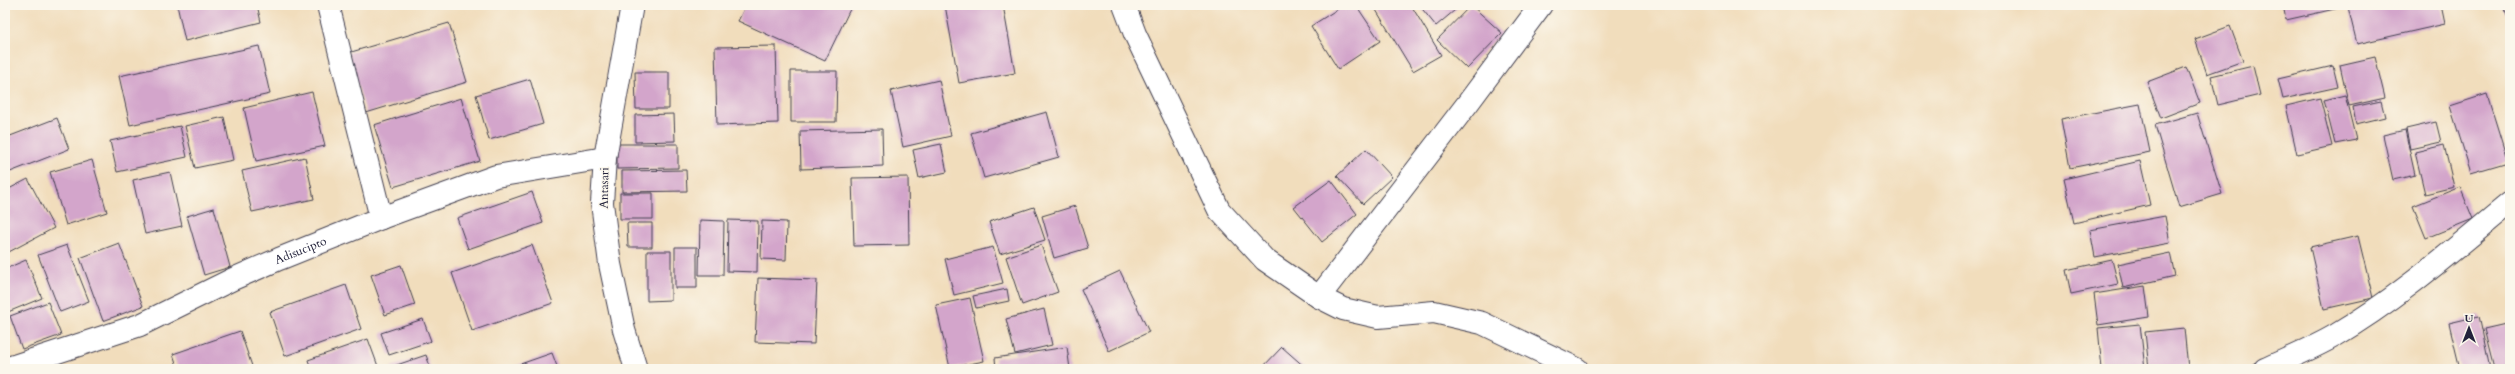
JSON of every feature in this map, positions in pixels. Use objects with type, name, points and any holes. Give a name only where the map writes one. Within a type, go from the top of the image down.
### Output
[{"type":"street","points":[[328,5],[380,218]]},
{"type":"street","name":"Antasari","points":[[632,5],[605,158],[602,203],[610,264],[624,330],[636,369]]},
{"type":"street","points":[[1124,5],[1135,34],[1219,210],[1266,260],[1319,297],[1343,309],[1378,317],[1434,312],[1482,322],[1577,369]]},
{"type":"street","points":[[1319,297],[1541,5]]},
{"type":"street","name":"Adisucipto","points":[[5,368],[140,325],[233,279],[380,218],[496,176],[605,158]]},
{"type":"street","points":[[2265,369],[2336,336],[2382,305],[2413,283],[2510,203]]},
{"type":"building","points":[[177,5],[257,5],[261,22],[185,41]]},
{"type":"building","points":[[746,5],[852,5],[825,61],[738,21]]},
{"type":"building","points":[[945,5],[1003,5],[1015,73],[959,83]]},
{"type":"building","points":[[1344,5],[1356,5],[1380,41],[1338,69],[1311,26]]},
{"type":"building","points":[[1373,5],[1411,5],[1441,55],[1413,71]]},
{"type":"building","points":[[1419,5],[1461,5],[1436,26]]},
{"type":"building","points":[[1471,5],[1502,33],[1467,69],[1437,40]]},
{"type":"building","points":[[2283,5],[2348,5],[2348,6],[2286,20]]},
{"type":"building","points":[[2357,5],[2441,5],[2445,24],[2357,44],[2348,7]]},
{"type":"building","points":[[2502,5],[2510,5],[2510,22]]},
{"type":"building","points":[[449,23],[467,82],[366,113],[348,53]]},
{"type":"building","points":[[2230,26],[2243,61],[2207,74],[2195,39]]},
{"type":"building","points":[[259,46],[270,94],[130,125],[119,76]]},
{"type":"building","points":[[776,46],[778,123],[717,125],[715,47]]},
{"type":"building","points":[[2375,57],[2385,98],[2349,106],[2340,65]]},
{"type":"building","points":[[2253,66],[2260,95],[2218,105],[2211,76]]},
{"type":"building","points":[[2333,66],[2338,87],[2283,99],[2278,79]]},
{"type":"building","points":[[2186,67],[2200,103],[2161,118],[2147,82]]},
{"type":"building","points":[[791,71],[837,71],[836,122],[791,122]]},
{"type":"building","points":[[635,72],[669,72],[669,109],[636,109]]},
{"type":"building","points":[[530,79],[543,124],[489,140],[476,95]]},
{"type":"building","points":[[939,80],[951,136],[903,147],[891,91]]},
{"type":"building","points":[[312,92],[325,146],[256,161],[244,108]]},
{"type":"building","points":[[2487,94],[2508,162],[2471,173],[2450,106]]},
{"type":"building","points":[[2345,95],[2356,140],[2335,144],[2324,100]]},
{"type":"building","points":[[461,98],[480,161],[393,187],[374,125]]},
{"type":"building","points":[[2320,98],[2332,146],[2297,154],[2286,106]]},
{"type":"building","points":[[2381,101],[2385,117],[2356,124],[2353,107]]},
{"type":"building","points":[[2140,104],[2150,152],[2070,168],[2061,119]]},
{"type":"building","points":[[1047,112],[1059,157],[984,178],[971,133]]},
{"type":"building","points":[[2197,113],[2222,194],[2179,207],[2155,125]]},
{"type":"building","points":[[674,114],[675,141],[635,142],[635,115]]},
{"type":"building","points":[[224,117],[233,160],[195,168],[185,126]]},
{"type":"building","points":[[57,118],[69,149],[5,174],[5,138]]},
{"type":"building","points":[[2436,122],[2441,142],[2410,149],[2406,129]]},
{"type":"building","points":[[180,126],[187,157],[117,172],[110,141]]},
{"type":"building","points":[[882,129],[883,166],[801,169],[800,131]]},
{"type":"building","points":[[2405,130],[2415,175],[2393,180],[2383,135]]},
{"type":"building","points":[[617,144],[678,144],[678,168],[617,169]]},
{"type":"building","points":[[941,144],[947,172],[919,178],[913,150]]},
{"type":"building","points":[[2444,145],[2454,187],[2425,194],[2415,152]]},
{"type":"building","points":[[1366,149],[1392,177],[1363,204],[1337,176]]},
{"type":"building","points":[[305,157],[314,199],[252,212],[242,171]]},
{"type":"building","points":[[92,160],[107,212],[66,225],[50,172]]},
{"type":"building","points":[[2140,161],[2150,205],[2074,223],[2064,179]]},
{"type":"building","points":[[686,170],[687,191],[622,192],[622,171]]},
{"type":"building","points":[[170,172],[182,226],[145,234],[133,180]]},
{"type":"building","points":[[908,177],[909,245],[854,246],[852,178]]},
{"type":"building","points":[[28,179],[54,228],[5,254],[5,191]]},
{"type":"building","points":[[1331,180],[1357,214],[1322,242],[1294,207]]},
{"type":"building","points":[[2460,187],[2473,219],[2426,238],[2413,206]]},
{"type":"building","points":[[532,192],[543,223],[468,249],[457,218]]},
{"type":"building","points":[[620,193],[653,193],[653,219],[620,219]]},
{"type":"building","points":[[1075,206],[1088,248],[1054,258],[1042,216]]},
{"type":"building","points":[[1034,207],[1045,240],[1000,254],[989,222]]},
{"type":"building","points":[[214,208],[230,267],[204,275],[187,216]]},
{"type":"building","points":[[2165,216],[2170,243],[2095,257],[2090,230]]},
{"type":"building","points":[[700,220],[724,221],[723,275],[699,275]]},
{"type":"building","points":[[728,220],[758,221],[757,272],[727,271]]},
{"type":"building","points":[[762,221],[787,222],[786,260],[761,259]]},
{"type":"building","points":[[627,223],[652,223],[652,247],[628,247]]},
{"type":"building","points":[[2358,236],[2373,298],[2324,309],[2310,247]]},
{"type":"building","points":[[119,243],[143,306],[103,321],[80,258]]},
{"type":"building","points":[[67,245],[89,301],[60,312],[38,255]]},
{"type":"building","points":[[532,245],[553,303],[472,331],[452,273]]},
{"type":"building","points":[[1041,245],[1058,292],[1022,305],[1006,257]]},
{"type":"building","points":[[675,247],[697,247],[697,288],[675,288]]},
{"type":"building","points":[[993,247],[1003,283],[954,295],[945,259]]},
{"type":"building","points":[[647,251],[671,251],[671,300],[647,301]]},
{"type":"building","points":[[2170,253],[2175,276],[2123,288],[2118,264]]},
{"type":"building","points":[[26,260],[42,298],[8,312],[5,304],[5,269]]},
{"type":"building","points":[[2112,260],[2118,284],[2071,294],[2066,270]]},
{"type":"building","points":[[401,265],[415,305],[385,315],[371,275]]},
{"type":"building","points":[[1120,271],[1149,332],[1109,351],[1081,289]]},
{"type":"building","points":[[758,278],[817,280],[814,344],[755,342]]},
{"type":"building","points":[[346,285],[361,329],[285,356],[270,312]]},
{"type":"building","points":[[2145,286],[2149,317],[2098,325],[2094,294]]},
{"type":"building","points":[[1007,289],[1009,301],[976,308],[973,296]]},
{"type":"building","points":[[970,298],[984,361],[950,368],[936,305]]},
{"type":"building","points":[[48,302],[61,335],[22,349],[10,316]]},
{"type":"building","points":[[1044,309],[1052,345],[1015,354],[1006,319]]},
{"type":"building","points":[[2479,316],[2490,369],[2460,369],[2449,323]]},
{"type":"building","points":[[423,319],[431,341],[389,355],[381,333]]},
{"type":"building","points":[[2510,323],[2510,369],[2494,369],[2484,329]]},
{"type":"building","points":[[2140,324],[2145,369],[2102,369],[2098,328]]},
{"type":"building","points":[[2184,328],[2188,369],[2149,369],[2145,332]]},
{"type":"building","points":[[240,331],[253,369],[178,369],[173,354]]},
{"type":"building","points":[[368,339],[379,369],[311,369],[308,360]]},
{"type":"building","points":[[1067,347],[1070,369],[996,369],[995,358]]},
{"type":"building","points":[[1282,347],[1307,369],[1261,369]]},
{"type":"building","points":[[552,353],[558,369],[506,369]]},
{"type":"building","points":[[426,355],[431,369],[392,369],[391,367]]}]
